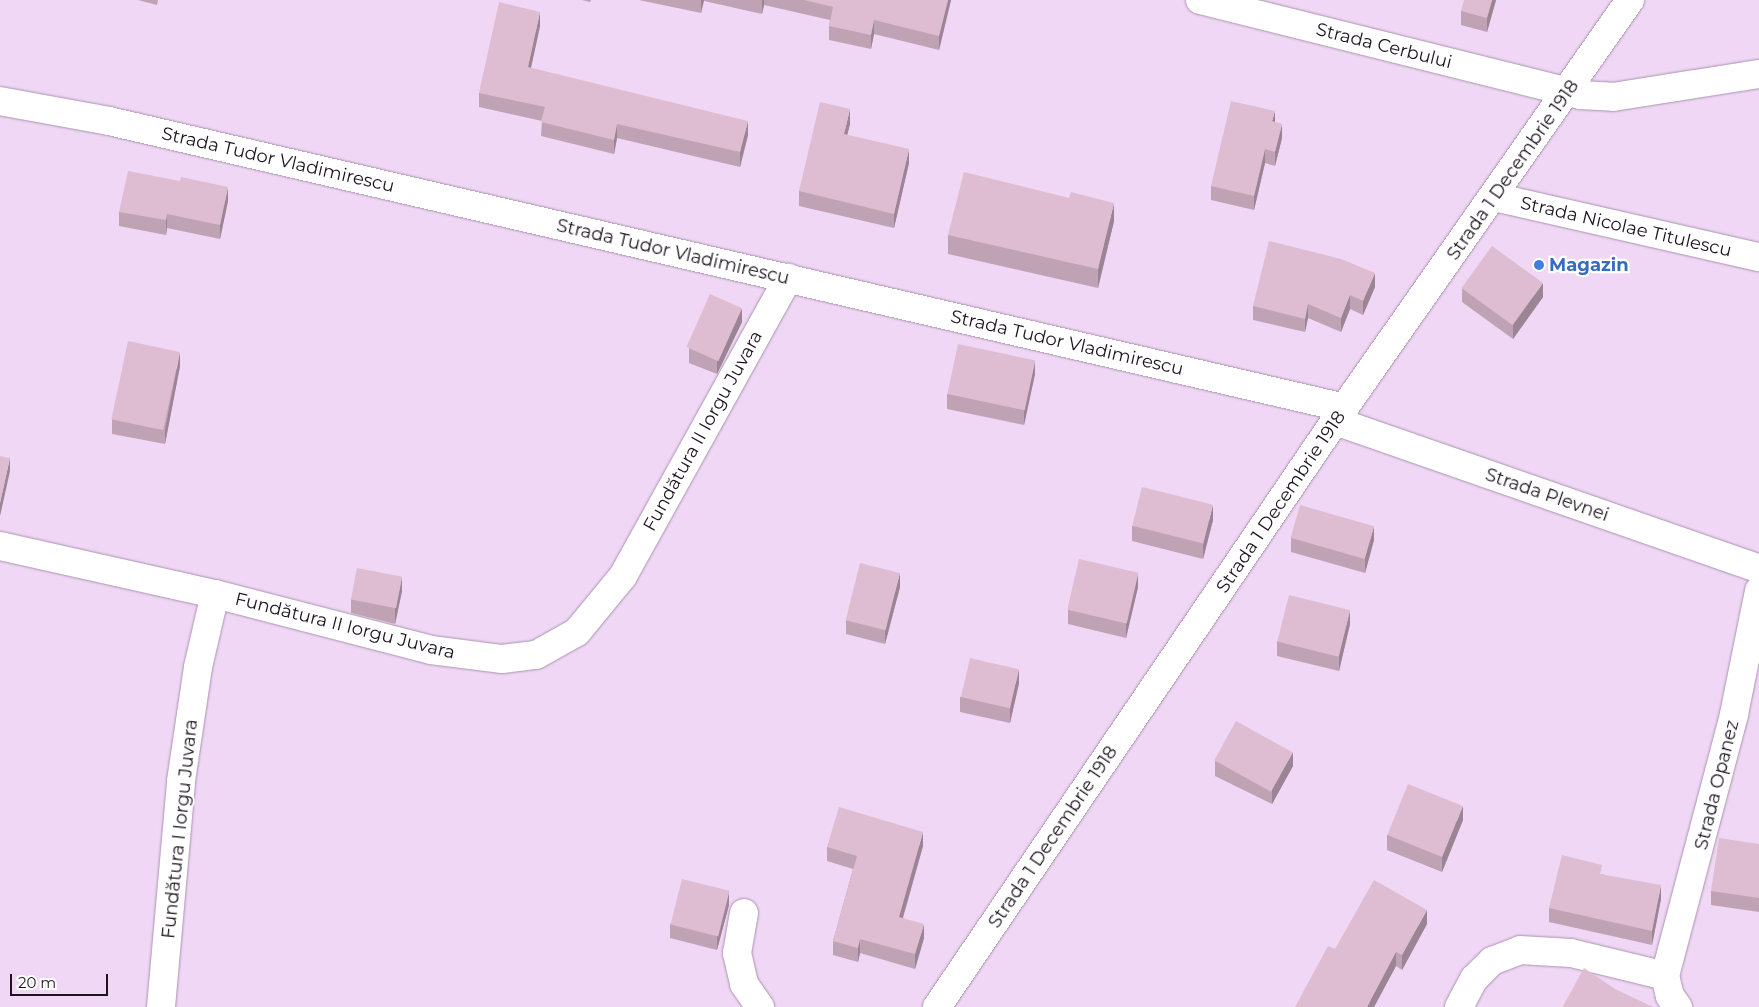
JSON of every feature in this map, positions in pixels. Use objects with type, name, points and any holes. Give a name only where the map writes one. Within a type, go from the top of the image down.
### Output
[{"type":"street","name":"Strada Cerbului","points":[[1200,0],[1567,92],[1614,97],[1759,74]]},
{"type":"street","name":"Strada 1 Decembrie 1918","points":[[937,1007],[1340,415],[1630,0]]},
{"type":"street","name":"Strada Tudor Vladimirescu","points":[[0,101],[108,121],[788,278],[1340,415]]},
{"type":"street","name":"Strada Nicolae Titulescu","points":[[1494,197],[1759,256]]},
{"type":"street","name":"Fundătura II Iorgu Juvara","points":[[0,546],[215,594],[431,650],[502,660],[536,655],[577,632],[623,576],[788,278]]},
{"type":"street","name":"Strada Plevnei","points":[[1340,415],[1759,568]]},
{"type":"street","name":"Strada Opanez","points":[[1665,976],[1734,714],[1759,591]]},
{"type":"street","name":"Fundătura I Iorgu Juvara","points":[[162,1007],[180,781],[198,667],[215,594]]},
{"type":"street","points":[[744,912],[737,953],[744,984],[760,1007]]},
{"type":"street","points":[[1459,1007],[1474,979],[1492,961],[1520,950],[1571,953],[1665,976],[1670,996],[1678,1007]]},
{"type":"building","points":[[804,0],[948,0],[939,36],[874,20],[871,35],[829,26],[833,7]]},
{"type":"building","points":[[1464,0],[1492,0],[1487,18],[1461,11]]},
{"type":"building","points":[[499,2],[540,12],[528,67],[748,121],[740,152],[617,124],[614,140],[541,122],[545,107],[479,93]]},
{"type":"building","points":[[1231,101],[1275,111],[1272,121],[1282,124],[1275,152],[1265,149],[1254,196],[1211,186]]},
{"type":"building","points":[[820,102],[850,109],[844,134],[909,149],[894,214],[799,191]]},
{"type":"building","points":[[128,171],[180,181],[181,177],[228,187],[220,225],[167,214],[166,220],[119,212]]},
{"type":"building","points":[[964,172],[1069,198],[1071,192],[1114,203],[1098,269],[948,235]]},
{"type":"building","points":[[1269,241],[1341,259],[1375,273],[1363,301],[1350,295],[1341,318],[1308,304],[1305,319],[1253,306]]},
{"type":"building","points":[[1492,246],[1543,283],[1512,325],[1461,288]]},
{"type":"building","points":[[710,294],[742,308],[718,361],[686,347]]},
{"type":"building","points":[[128,341],[180,352],[163,430],[111,419]]},
{"type":"building","points":[[958,344],[1035,360],[1025,410],[947,394]]},
{"type":"building","points":[[0,456],[10,458],[0,503]]},
{"type":"building","points":[[1142,487],[1213,505],[1203,543],[1132,526]]},
{"type":"building","points":[[1300,505],[1374,526],[1365,559],[1291,538]]},
{"type":"building","points":[[1079,559],[1138,573],[1127,623],[1067,610]]},
{"type":"building","points":[[860,563],[900,573],[886,630],[846,620]]},
{"type":"building","points":[[357,568],[402,577],[396,608],[351,599]]},
{"type":"building","points":[[1289,595],[1350,610],[1339,657],[1277,642]]},
{"type":"building","points":[[970,658],[1019,669],[1010,708],[961,697]]},
{"type":"building","points":[[1236,721],[1293,753],[1271,792],[1214,760]]},
{"type":"building","points":[[1408,784],[1463,806],[1442,857],[1387,835]]},
{"type":"building","points":[[839,807],[923,832],[899,917],[924,924],[915,954],[860,939],[858,948],[833,941],[857,856],[827,847]]},
{"type":"building","points":[[1719,838],[1759,844],[1759,898],[1711,891]]},
{"type":"building","points":[[1562,855],[1602,865],[1600,874],[1661,885],[1652,931],[1549,908]]},
{"type":"building","points":[[682,879],[730,891],[718,936],[671,925]]},
{"type":"building","points":[[1374,880],[1427,910],[1402,955],[1396,952],[1367,1007],[1295,1007],[1328,946],[1335,949]]},
{"type":"building","points":[[1584,968],[1615,989],[1653,1007],[1564,1007]]},
{"type":"place","name":"Magazin","points":[[1539,265]]}]
